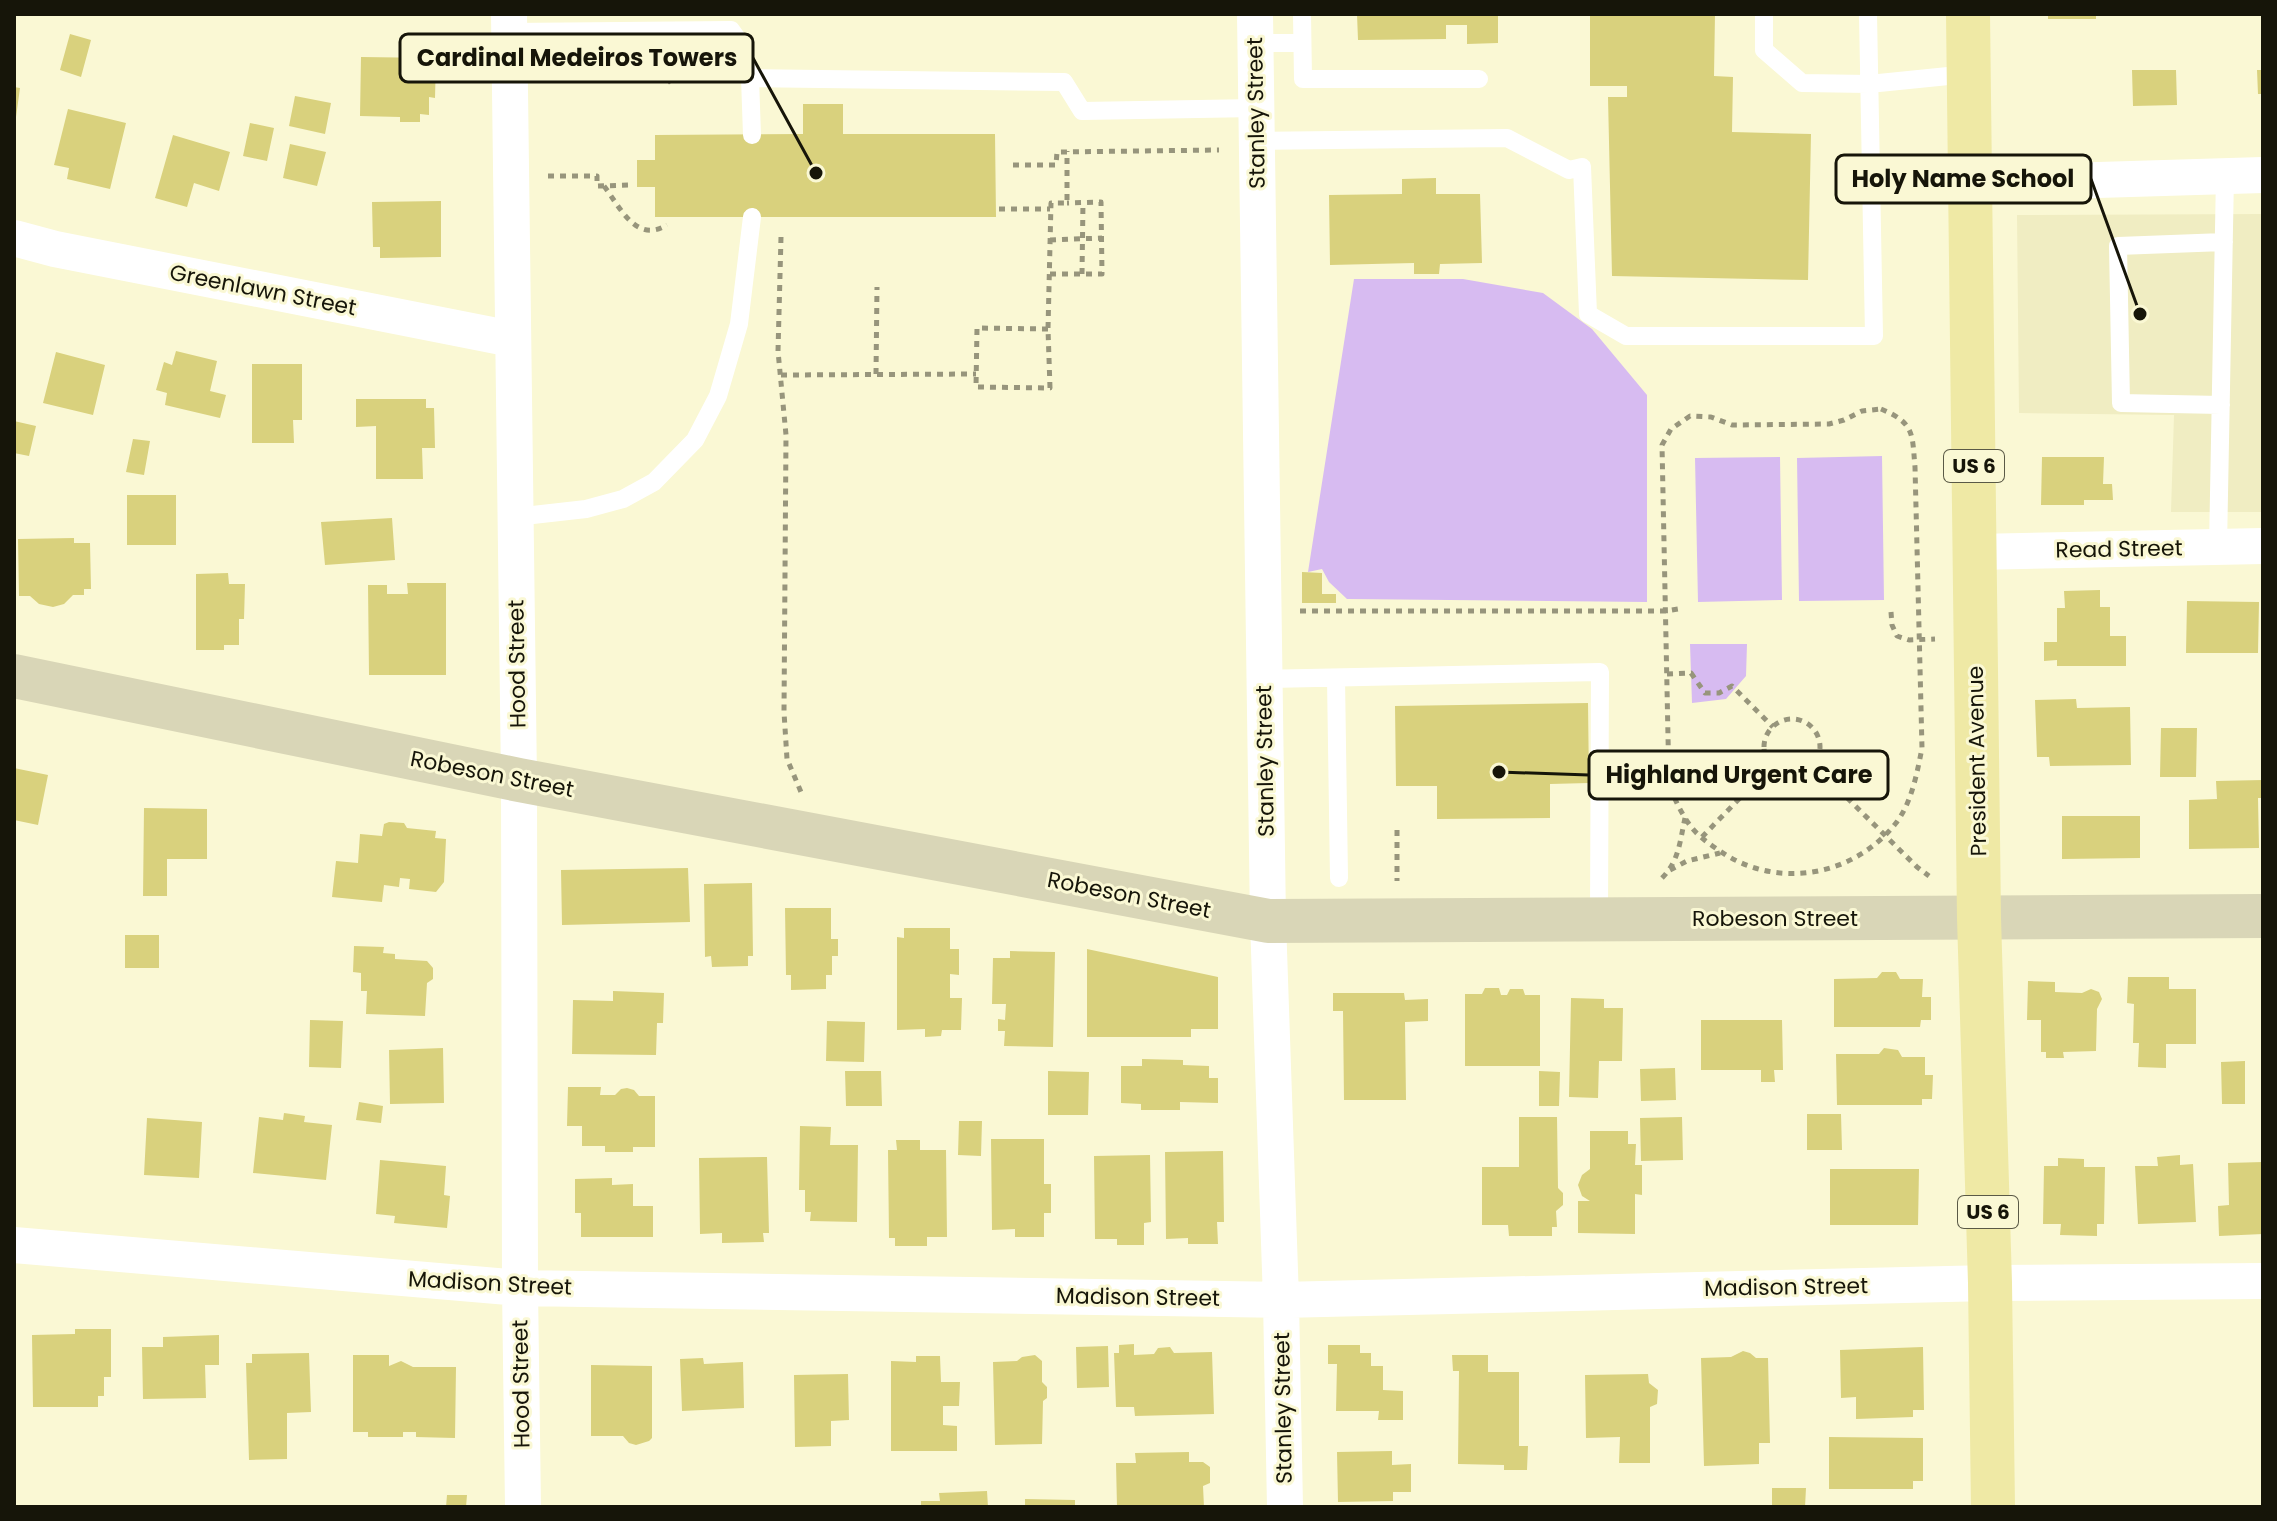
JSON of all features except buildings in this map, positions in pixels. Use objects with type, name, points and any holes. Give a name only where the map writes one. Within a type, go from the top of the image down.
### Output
[{"type":"main road","name":"President Avenue","points":[[1968,14],[1979,918],[1993,1507]]},
{"type":"main road","name":"Robeson Street","points":[[14,676],[519,780],[1268,921],[2263,916]]},
{"type":"street","name":"Hood Street","points":[[509,23],[519,780],[523,1507]]},
{"type":"street","name":"Stanley Street","points":[[1255,29],[1268,921],[1285,1507]]},
{"type":"street","points":[[1969,184],[2263,175]]},
{"type":"street","name":"Greenlawn Street","points":[[14,238],[55,249],[512,339]]},
{"type":"street","name":"Read Street","points":[[1975,552],[2263,546]]},
{"type":"street","name":"Madison Street","points":[[14,1245],[520,1288],[1281,1300],[1990,1283],[2263,1281]]},
{"type":"lane","points":[[1302,14],[1303,79],[1479,79]]},
{"type":"lane","points":[[1764,14],[1764,50],[1802,83],[1869,84],[1969,74]]},
{"type":"lane","points":[[750,78],[1064,82],[1082,111],[1256,125],[1507,138],[1569,170],[1582,167],[1588,314],[1626,336],[1874,336],[1868,14]]},
{"type":"lane","points":[[509,23],[731,22],[750,78],[752,135]]},
{"type":"lane","points":[[1255,29],[1302,43]]},
{"type":"lane","points":[[2218,547],[2225,176]]},
{"type":"lane","points":[[515,517],[586,509],[623,499],[654,482],[695,440],[718,396],[739,324],[752,217]]},
{"type":"lane","points":[[2221,405],[2121,403],[2118,246],[2224,242]]},
{"type":"lane","points":[[1264,679],[1600,672],[1599,919]]},
{"type":"lane","points":[[1336,678],[1339,878]]},
{"type":"path","points":[[1056,165],[1057,152],[1067,151],[1219,150]]},
{"type":"path","points":[[1067,151],[1067,203]]},
{"type":"path","points":[[1013,165],[1067,165]]},
{"type":"path","points":[[539,176],[597,176],[597,186],[632,185]]},
{"type":"path","points":[[603,185],[637,228],[648,231],[667,225]]},
{"type":"path","points":[[1082,274],[1083,202]]},
{"type":"path","points":[[1048,329],[977,328],[976,387],[1050,388],[1048,329],[1050,209],[1051,203],[1101,202],[1102,274],[1049,274]]},
{"type":"path","points":[[999,209],[1050,209]]},
{"type":"path","points":[[781,233],[778,351],[786,435],[784,712],[787,759],[805,804]]},
{"type":"path","points":[[1050,240],[1102,238]]},
{"type":"path","points":[[876,374],[877,287]]},
{"type":"path","points":[[781,375],[976,374]]},
{"type":"path","points":[[1881,409],[1898,416],[1912,433],[1920,640],[1922,748],[1915,782],[1897,821],[1873,846],[1850,862],[1793,875],[1764,871],[1738,862],[1702,837],[1678,806],[1669,785],[1662,445],[1671,429],[1690,416],[1711,417],[1732,425],[1829,424],[1862,411],[1881,409]]},
{"type":"path","points":[[1296,611],[1678,609]]},
{"type":"path","points":[[1891,612],[1897,636],[1909,640],[1941,637]]},
{"type":"path","points":[[1667,674],[1691,673],[1705,693],[1719,693],[1732,686],[1773,727]]},
{"type":"path","points":[[1784,720],[1802,721],[1809,726],[1819,742],[1819,752],[1813,764],[1801,773],[1792,775],[1771,766],[1764,746],[1765,737],[1773,727],[1784,720]]},
{"type":"path","points":[[1813,764],[1917,867],[1936,881]]},
{"type":"path","points":[[1702,837],[1771,766]]},
{"type":"path","points":[[1660,880],[1677,858],[1685,817]]},
{"type":"path","points":[[1397,830],[1397,884]]},
{"type":"path","points":[[1669,871],[1687,861],[1723,853]]},
{"type":"shaded area","points":[[2263,214],[2263,512],[2171,512],[2174,415],[2019,413],[2017,215]]},
{"type":"shaded area","points":[[1354,279],[1463,279],[1543,293],[1592,329],[1647,395],[1647,602],[1347,599],[1329,582],[1322,569],[1308,572]]},
{"type":"shaded area","points":[[1882,456],[1884,600],[1799,601],[1797,458]]},
{"type":"shaded area","points":[[1780,457],[1782,600],[1698,602],[1695,458]]},
{"type":"shaded area","points":[[1690,644],[1747,644],[1746,676],[1726,699],[1692,703]]},
{"type":"place","name":"Cardinal Medeiros Towers","points":[[816,173]]},
{"type":"place","name":"Holy Name School","points":[[2140,314]]},
{"type":"place","name":"Highland Urgent Care","points":[[1499,772]]}]
